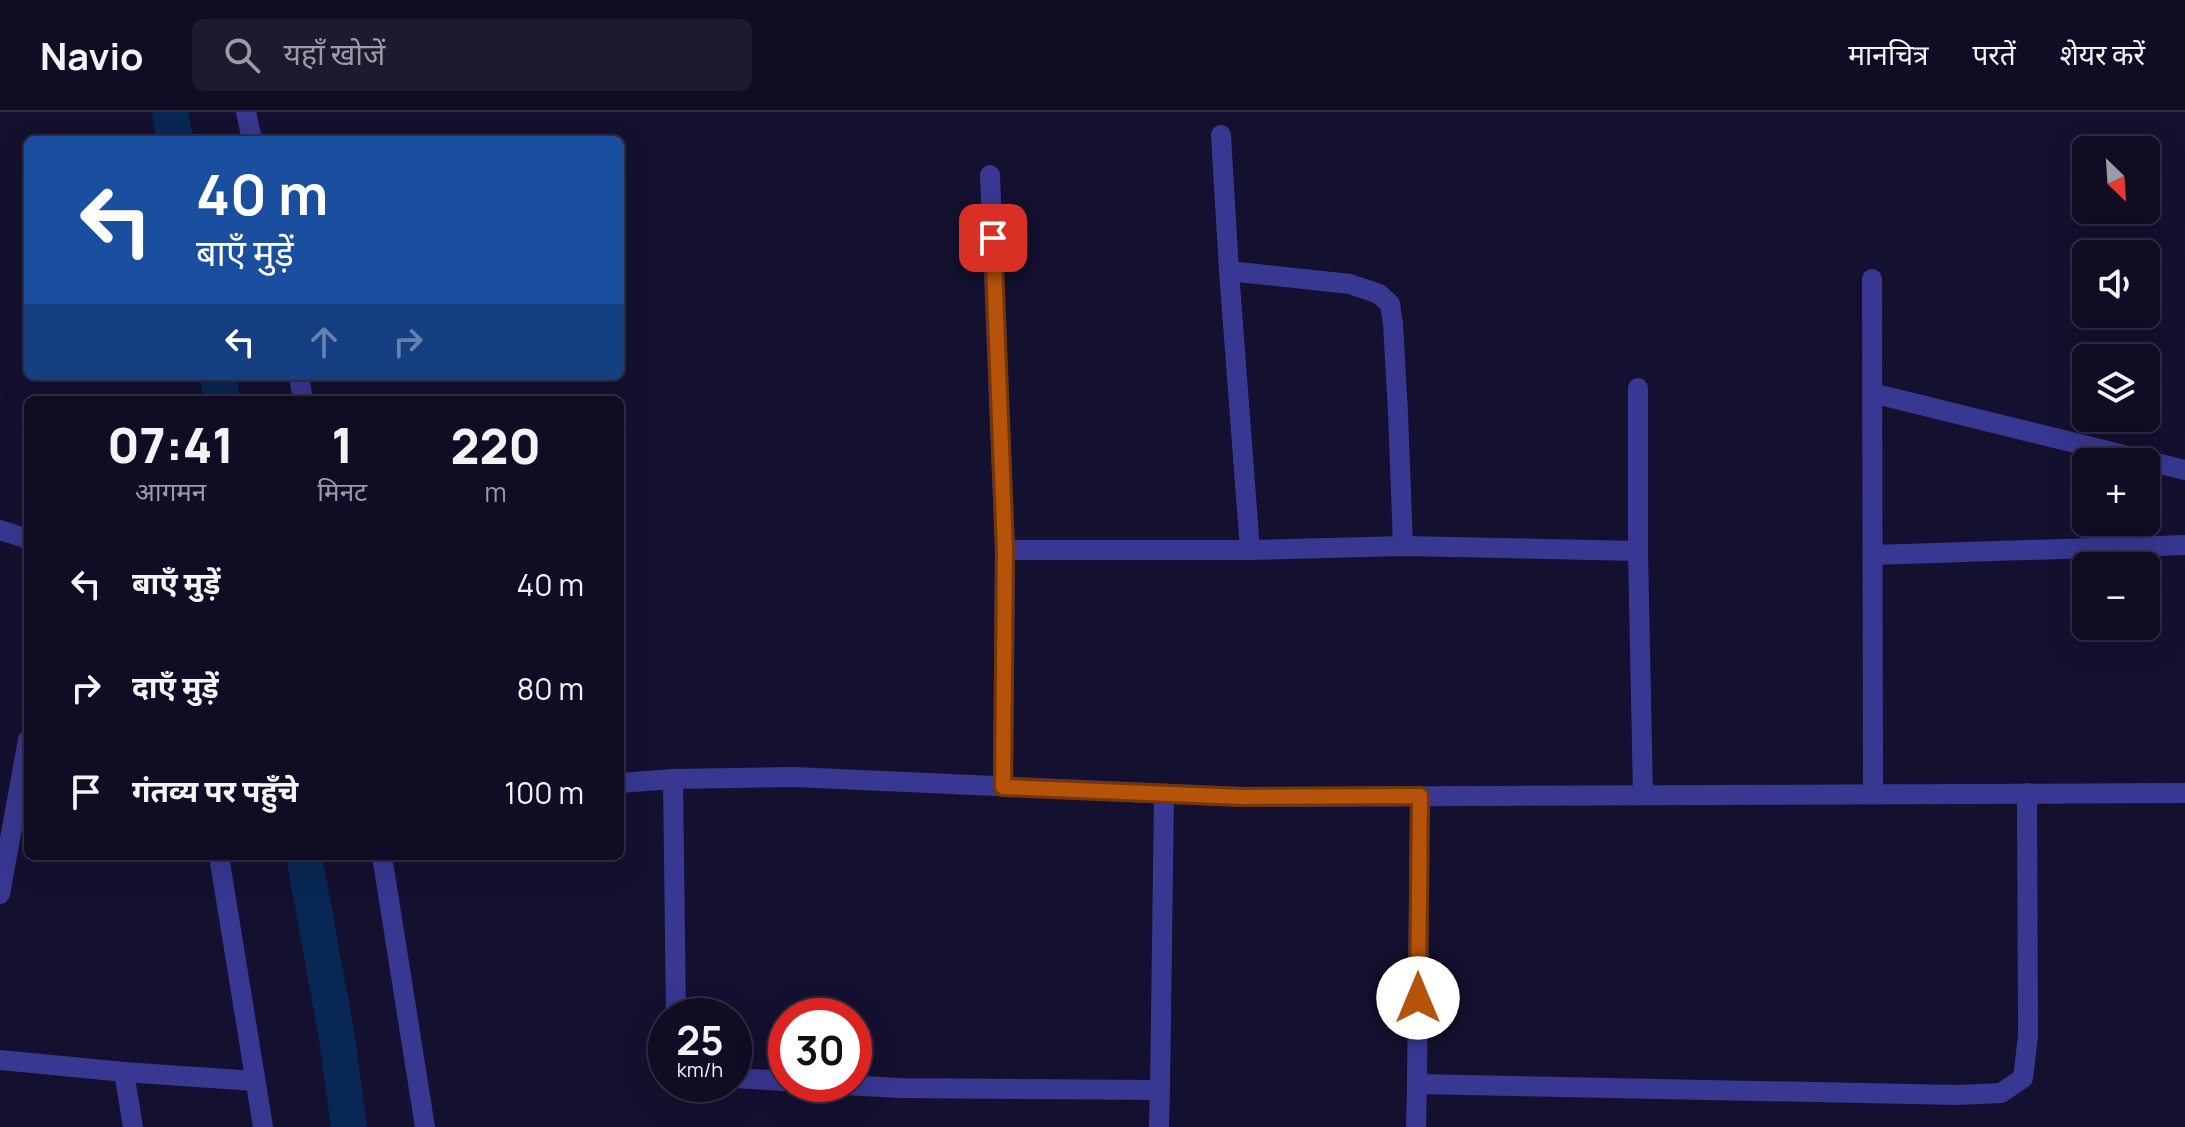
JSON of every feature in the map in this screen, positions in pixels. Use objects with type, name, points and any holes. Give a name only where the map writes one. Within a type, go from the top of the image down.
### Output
[{"type":"street","points":[[246,112],[251,136]]},
{"type":"street","points":[[1221,135],[1250,550]]},
{"type":"street","points":[[990,175],[1005,550],[1003,787]]},
{"type":"street","points":[[1229,271],[1350,284],[1379,294],[1390,304],[1403,546]]},
{"type":"street","points":[[1872,279],[1873,794]]},
{"type":"street","points":[[1638,388],[1643,795]]},
{"type":"street","points":[[1872,393],[2185,470]]},
{"type":"street","points":[[0,530],[24,538]]},
{"type":"street","points":[[1873,555],[2185,545]]},
{"type":"street","points":[[1005,550],[1250,550],[1403,546],[1638,551]]},
{"type":"street","points":[[0,894],[24,762]]},
{"type":"street","points":[[624,783],[794,777],[1242,797],[2185,793]]},
{"type":"street","points":[[673,779],[676,998]]},
{"type":"street","points":[[1417,1084],[1958,1095],[2001,1093],[2023,1078],[2028,1036],[2027,793]]},
{"type":"street","points":[[1159,1127],[1164,794]]},
{"type":"street","points":[[1416,1127],[1420,796]]},
{"type":"street","points":[[220,860],[263,1127]]},
{"type":"street","points":[[383,860],[425,1127]]},
{"type":"street","points":[[0,1060],[255,1081]]},
{"type":"street","points":[[124,1072],[133,1127]]},
{"type":"street","points":[[872,1086],[1160,1090]]},
{"type":"waterway","points":[[170,112],[174,136]]},
{"type":"waterway","points":[[219,380],[221,396]]},
{"type":"waterway","points":[[305,860],[337,1038],[349,1127]]},
{"type":"route","points":[[993,238],[1005,550],[1003,787],[1242,797],[1420,796],[1418,998]]}]
